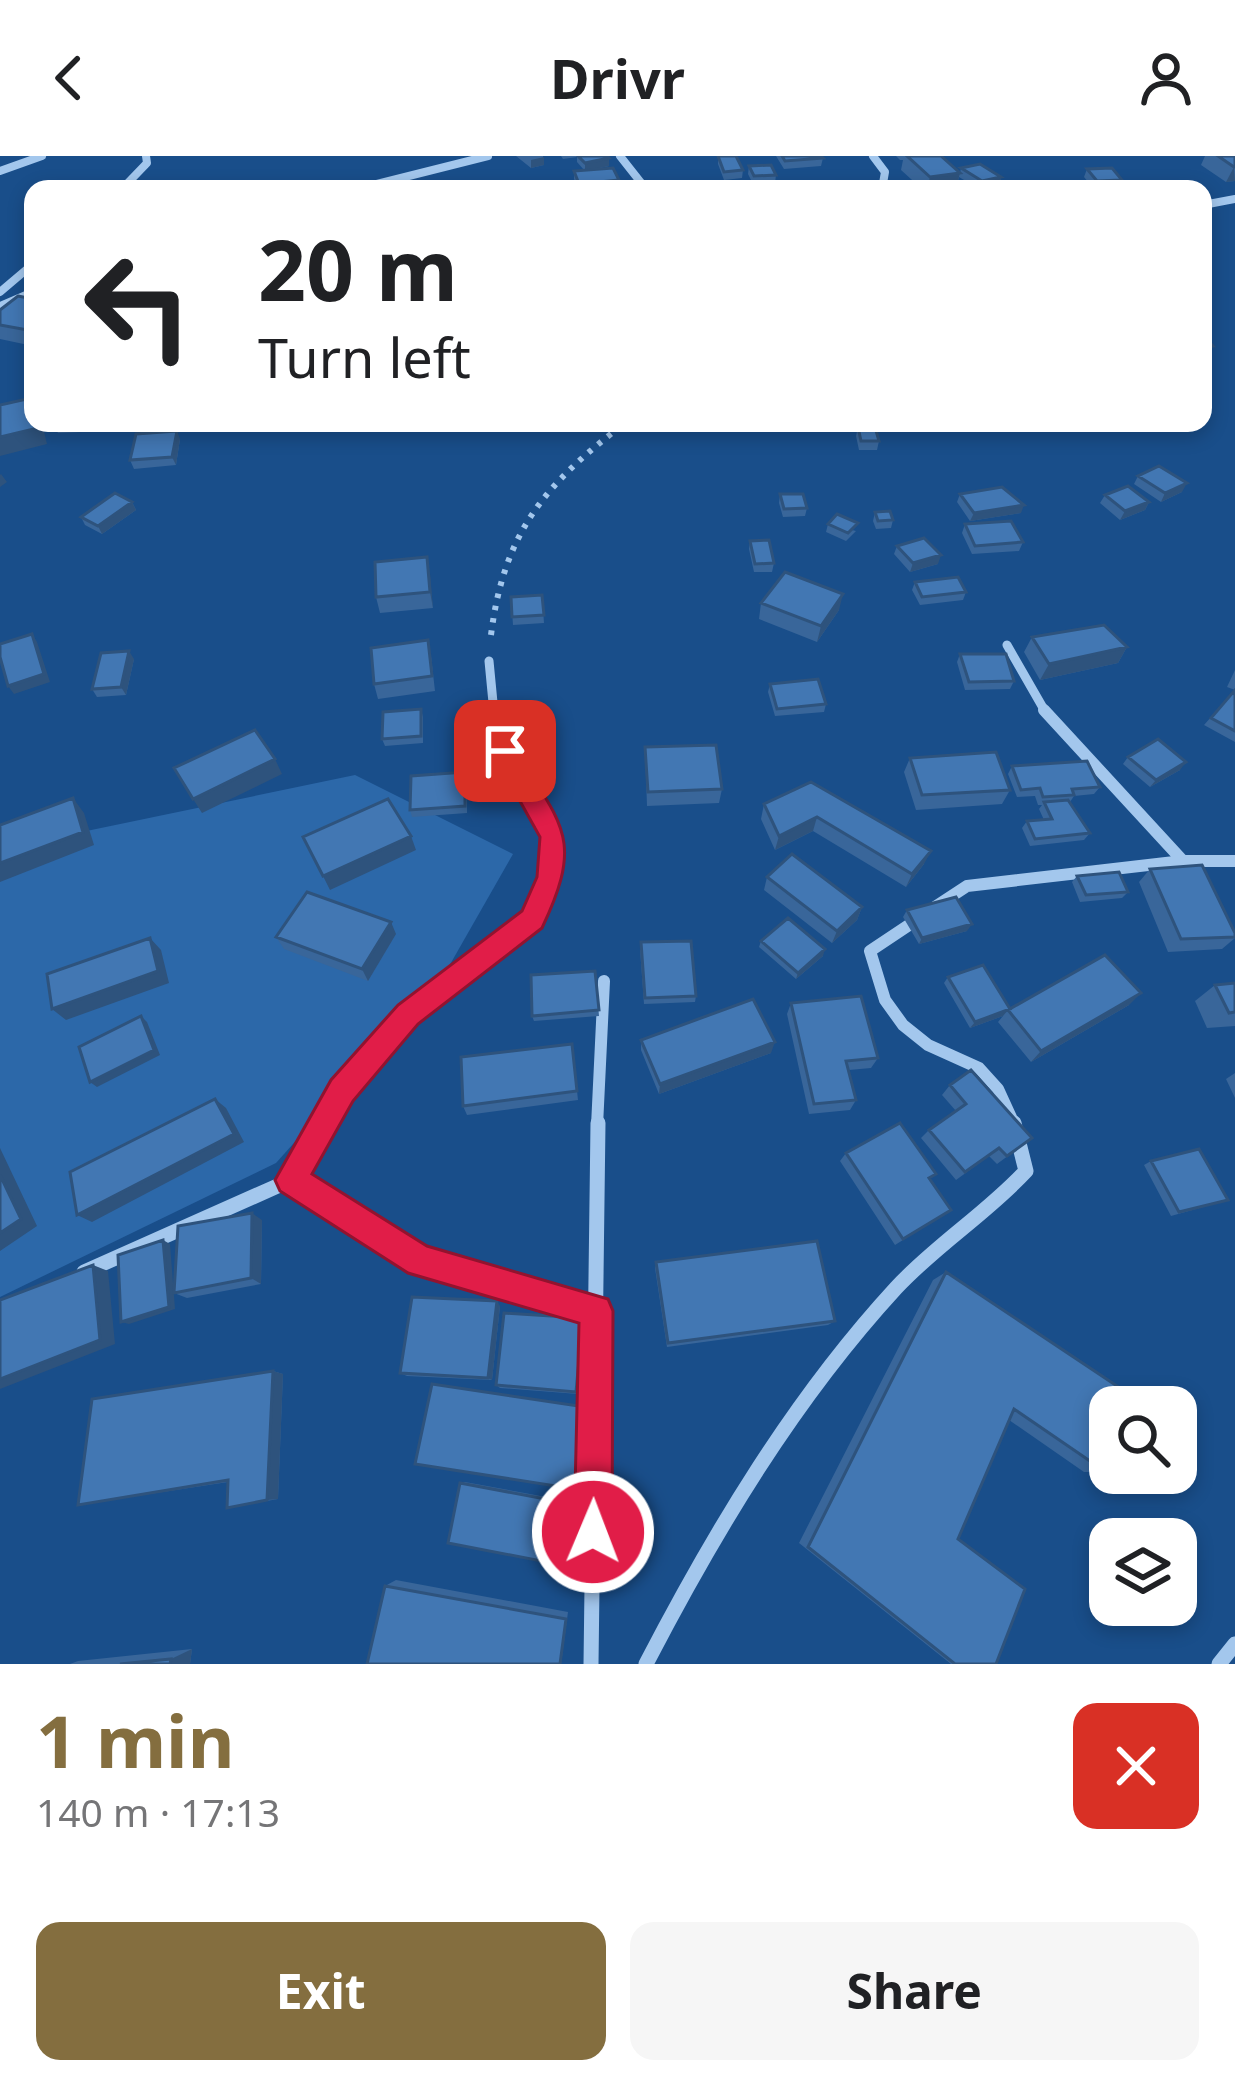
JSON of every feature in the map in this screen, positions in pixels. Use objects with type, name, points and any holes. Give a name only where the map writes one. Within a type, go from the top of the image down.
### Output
[{"type":"street","points":[[0,171],[42,156]]},
{"type":"street","points":[[131,180],[147,163],[146,156]]},
{"type":"street","points":[[393,180],[488,156]]},
{"type":"street","points":[[620,156],[639,180]]},
{"type":"street","points":[[0,292],[24,272]]},
{"type":"street","points":[[1007,645],[1045,712],[1184,861]]},
{"type":"street","points":[[62,1282],[291,1180],[342,1091],[408,1015],[532,919],[551,877],[553,836],[505,751],[495,723],[489,661]]},
{"type":"street","points":[[646,1664],[678,1599],[815,1387],[936,1246],[1012,1187],[1025,1171],[1023,1143],[998,1093],[979,1067],[912,1038],[878,989],[870,951],[967,886],[1184,861],[1235,861]]},
{"type":"street","points":[[591,1664],[604,981]]},
{"type":"street","points":[[291,1180],[420,1261],[596,1311]]},
{"type":"street","points":[[1219,1664],[1235,1644]]},
{"type":"path","points":[[489,661],[495,590],[514,533],[550,488],[615,432]]},
{"type":"shaded area","points":[[355,775],[513,854],[444,975],[276,1163],[0,1297],[0,849]]},
{"type":"building","points":[[578,156],[607,156],[609,158],[585,163]]},
{"type":"building","points":[[718,156],[736,156],[743,170],[724,172]]},
{"type":"building","points":[[782,156],[821,156],[823,158],[785,161]]},
{"type":"building","points":[[907,156],[941,156],[960,173],[930,177]]},
{"type":"building","points":[[1218,156],[1235,156],[1235,167],[1234,167]]},
{"type":"building","points":[[980,164],[1001,177],[980,180],[961,168]]},
{"type":"building","points":[[771,165],[776,175],[754,176],[749,166]]},
{"type":"building","points":[[613,168],[619,180],[577,180],[574,171]]},
{"type":"building","points":[[1112,168],[1122,180],[1096,180],[1087,169]]},
{"type":"building","points":[[18,296],[24,297],[24,329],[0,325],[0,310]]},
{"type":"building","points":[[24,400],[24,431],[0,437],[0,405]]},
{"type":"building","points":[[177,432],[172,457],[130,460],[136,434]]},
{"type":"building","points":[[859,432],[876,432],[879,441],[861,441]]},
{"type":"building","points":[[1159,466],[1187,483],[1165,493],[1138,476]]},
{"type":"building","points":[[1128,486],[1149,502],[1125,511],[1105,495]]},
{"type":"building","points":[[1002,487],[1024,505],[974,513],[960,494]]},
{"type":"building","points":[[115,493],[132,502],[98,526],[81,517]]},
{"type":"building","points":[[780,494],[803,494],[807,508],[784,509]]},
{"type":"building","points":[[890,511],[893,520],[878,521],[875,512]]},
{"type":"building","points":[[837,514],[858,523],[848,533],[828,524]]},
{"type":"building","points":[[1011,521],[1023,542],[975,546],[965,524]]},
{"type":"building","points":[[924,538],[941,555],[913,563],[897,546]]},
{"type":"building","points":[[769,540],[774,563],[755,564],[750,541]]},
{"type":"building","points":[[427,557],[430,592],[376,597],[375,562]]},
{"type":"building","points":[[785,572],[843,594],[821,626],[761,603]]},
{"type":"building","points":[[958,577],[966,592],[922,597],[915,582]]},
{"type":"building","points":[[542,595],[544,615],[512,617],[511,597]]},
{"type":"building","points":[[1104,625],[1127,647],[1049,664],[1032,637]]},
{"type":"building","points":[[32,634],[44,674],[8,686],[0,644]]},
{"type":"building","points":[[428,640],[432,676],[374,684],[371,648]]},
{"type":"building","points":[[129,651],[121,687],[92,689],[101,653]]},
{"type":"building","points":[[960,654],[1006,654],[1014,681],[969,682]]},
{"type":"building","points":[[818,679],[826,704],[777,709],[770,684]]},
{"type":"building","points":[[1235,690],[1235,731],[1211,718]]},
{"type":"building","points":[[421,709],[421,736],[382,739],[383,712]]},
{"type":"building","points":[[255,730],[275,759],[193,799],[174,768]]},
{"type":"building","points":[[1158,739],[1186,762],[1156,780],[1128,757]]},
{"type":"building","points":[[716,745],[722,789],[648,792],[645,747]]},
{"type":"building","points":[[996,752],[1010,790],[922,795],[910,758]]},
{"type":"building","points":[[1087,761],[1100,787],[1072,789],[1074,795],[1043,797],[1040,788],[1021,790],[1012,766]]},
{"type":"building","points":[[465,772],[465,806],[410,810],[411,776]]},
{"type":"building","points":[[811,782],[931,851],[912,874],[817,817],[779,836],[764,804]]},
{"type":"building","points":[[73,798],[83,832],[0,863],[0,825]]},
{"type":"building","points":[[388,799],[411,836],[323,876],[303,837]]},
{"type":"building","points":[[1068,800],[1090,833],[1035,839],[1027,821],[1052,819],[1044,802]]},
{"type":"building","points":[[792,854],[862,907],[837,931],[767,877]]},
{"type":"building","points":[[1202,865],[1235,937],[1181,939],[1150,869]]},
{"type":"building","points":[[1119,872],[1128,892],[1086,895],[1077,876]]},
{"type":"building","points":[[307,892],[391,922],[362,969],[276,937]]},
{"type":"building","points":[[956,897],[972,924],[922,938],[907,910]]},
{"type":"building","points":[[788,918],[825,949],[798,973],[761,941]]},
{"type":"building","points":[[150,938],[158,971],[52,1009],[47,974]]},
{"type":"building","points":[[691,941],[696,996],[645,998],[641,942]]},
{"type":"building","points":[[1105,955],[1141,993],[1041,1051],[1008,1010]]},
{"type":"building","points":[[983,965],[1010,1009],[975,1022],[948,977]]},
{"type":"building","points":[[595,971],[599,1010],[532,1016],[531,975]]},
{"type":"building","points":[[1235,983],[1235,1012],[1229,1013],[1215,985]]},
{"type":"building","points":[[861,996],[878,1058],[846,1061],[856,1100],[814,1104],[791,1003]]},
{"type":"building","points":[[753,999],[775,1042],[660,1084],[641,1040]]},
{"type":"building","points":[[141,1016],[154,1050],[90,1082],[79,1047]]},
{"type":"building","points":[[572,1044],[577,1091],[463,1106],[461,1057]]},
{"type":"building","points":[[971,1070],[1032,1138],[1007,1156],[999,1148],[965,1172],[929,1130],[966,1104],[950,1085]]},
{"type":"building","points":[[215,1099],[234,1134],[77,1215],[70,1172]]},
{"type":"building","points":[[900,1123],[936,1174],[929,1178],[951,1210],[903,1239],[846,1153]]},
{"type":"building","points":[[1199,1149],[1228,1200],[1179,1212],[1151,1161]]},
{"type":"building","points":[[0,1175],[21,1219],[0,1233]]},
{"type":"building","points":[[252,1213],[251,1278],[174,1293],[178,1226]]},
{"type":"building","points":[[163,1240],[169,1307],[121,1322],[118,1255]]},
{"type":"building","points":[[817,1241],[835,1321],[668,1343],[656,1262]]},
{"type":"building","points":[[93,1265],[100,1340],[0,1379],[0,1300]]},
{"type":"building","points":[[946,1272],[1117,1386],[1089,1386],[1089,1460],[1014,1409],[958,1539],[1025,1589],[996,1664],[955,1664],[808,1547]]},
{"type":"building","points":[[412,1297],[497,1301],[488,1378],[400,1373]]},
{"type":"building","points":[[504,1313],[583,1318],[576,1392],[496,1385]]},
{"type":"building","points":[[273,1371],[267,1500],[227,1508],[228,1480],[78,1505],[92,1399]]},
{"type":"building","points":[[432,1384],[592,1408],[581,1490],[415,1464]]},
{"type":"building","points":[[460,1483],[572,1504],[562,1565],[448,1543]]},
{"type":"building","points":[[385,1586],[566,1619],[560,1664],[367,1664]]},
{"type":"building","points":[[171,1659],[170,1664],[120,1664]]},
{"type":"route","points":[[505,751],[553,836],[551,877],[532,919],[408,1015],[342,1091],[291,1180],[420,1261],[596,1311],[593,1532]]}]
